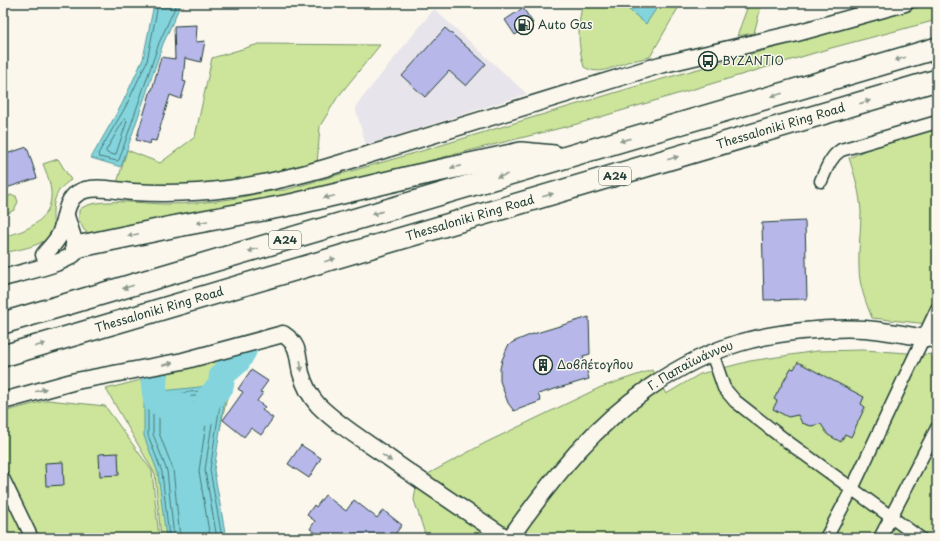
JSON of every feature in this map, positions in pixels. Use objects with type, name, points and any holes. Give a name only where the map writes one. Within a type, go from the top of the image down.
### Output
[{"type":"highway","name":"Α24","points":[[3,324],[937,48]]},
{"type":"highway","name":"Thessaloniki Ring Road","points":[[3,356],[937,80]]},
{"type":"highway","points":[[76,247],[165,228],[295,204],[414,176],[522,154],[566,157]]},
{"type":"street","points":[[44,255],[59,236],[68,208],[75,195],[89,189],[181,193],[218,191],[277,181],[325,168],[660,65],[785,36],[905,3]]},
{"type":"street","points":[[820,181],[835,154],[841,150],[937,122]]},
{"type":"street","points":[[3,278],[58,262],[75,254],[76,247],[66,216]]},
{"type":"street","points":[[3,267],[76,247]]},
{"type":"street","points":[[826,538],[930,339],[937,309]]},
{"type":"street","name":"Γ. Παπαϊωάννου","points":[[510,538],[562,469],[611,418],[647,389],[684,367],[712,353],[750,340],[828,329],[885,331],[930,339]]},
{"type":"street","points":[[3,401],[76,381],[183,361],[283,334],[292,340],[297,348],[301,373],[305,384],[313,398],[326,412],[347,429],[432,489],[506,538]]},
{"type":"street","points":[[712,353],[720,380],[732,398],[785,440],[920,538]]},
{"type":"street","points":[[880,538],[937,428]]},
{"type":"street","points":[[3,478],[32,538]]},
{"type":"shaded area","points":[[434,9],[527,94],[366,145],[355,107]]},
{"type":"green space","points":[[583,3],[681,3],[650,57],[627,62],[606,70],[595,71],[584,67],[580,52],[579,27]]},
{"type":"green space","points":[[749,3],[762,3],[754,33],[737,36]]},
{"type":"green space","points":[[937,3],[937,20],[831,48],[577,124],[432,160],[388,173],[298,195],[95,232],[88,233],[84,230],[79,220],[79,210],[96,203],[121,202],[166,204],[207,202],[285,190],[425,150],[634,87]]},
{"type":"green space","points":[[259,44],[380,45],[337,98],[320,126],[317,165],[199,188],[117,183],[127,150],[160,163],[195,137],[212,58]]},
{"type":"green space","points":[[937,127],[937,325],[872,318],[860,281],[860,198],[849,158],[876,145]]},
{"type":"green space","points":[[58,159],[71,180],[60,190],[54,202],[54,231],[44,241],[38,244],[3,253],[3,236],[27,229],[46,213],[51,198],[51,189],[43,164]]},
{"type":"green space","points":[[10,195],[16,196],[18,202],[14,210],[3,216],[3,206]]},
{"type":"green space","points":[[864,350],[937,355],[937,538],[426,537],[414,500],[417,480],[485,443],[601,387],[652,370],[666,394],[700,374],[750,361],[817,351]]},
{"type":"green space","points":[[245,353],[229,389],[197,530],[201,538],[161,538],[155,474],[106,389]]},
{"type":"green space","points":[[48,400],[105,406],[152,471],[159,538],[3,538],[3,412]]},
{"type":"water","points":[[153,3],[181,3],[163,44],[121,167],[91,158],[122,104],[143,59]]},
{"type":"water","points":[[624,3],[660,3],[646,24],[628,9]]},
{"type":"water","points":[[227,384],[214,470],[226,538],[166,538],[158,473],[144,436],[144,393]]},
{"type":"building","points":[[523,8],[533,23],[515,35],[505,20]]},
{"type":"building","points":[[197,25],[196,42],[205,41],[201,62],[185,58],[183,81],[186,82],[181,99],[170,95],[156,141],[151,140],[150,144],[136,140],[161,57],[175,59],[174,26]]},
{"type":"building","points":[[445,28],[486,64],[466,86],[449,71],[425,97],[402,76]]},
{"type":"building","points":[[27,147],[37,178],[3,189],[3,155]]},
{"type":"building","points":[[805,221],[807,299],[764,300],[762,223]]},
{"type":"building","name":"Δοβλέτογλου","points":[[589,317],[590,354],[583,356],[589,379],[538,394],[541,401],[514,411],[508,403],[500,381],[502,360],[508,346],[513,342],[530,335]]},
{"type":"building","points":[[798,362],[864,397],[861,404],[865,407],[851,437],[845,434],[841,442],[828,435],[821,424],[811,426],[802,423],[798,415],[788,417],[773,409],[777,401],[774,399],[791,368],[794,369]]},
{"type":"building","points":[[251,370],[268,381],[260,392],[263,393],[257,401],[265,407],[262,410],[273,418],[261,435],[251,428],[244,437],[223,420],[243,392],[238,389]]},
{"type":"building","points":[[301,445],[321,458],[309,478],[288,464]]},
{"type":"building","points":[[118,453],[119,475],[100,476],[99,454]]},
{"type":"building","points":[[63,462],[64,485],[46,486],[45,463]]},
{"type":"building","points":[[325,495],[346,511],[354,500],[377,518],[383,510],[402,525],[392,538],[324,538],[310,529],[315,521],[307,515],[314,505],[316,507]]},
{"type":"waterway","points":[[204,413],[209,398],[221,386],[222,375],[237,362],[244,350]]},
{"type":"waterway","points":[[155,373],[154,386],[156,400],[166,407],[181,405]]},
{"type":"place","name":"Auto Gas","points":[[524,25]]},
{"type":"place","name":"ΒΥΖΑΝΤΙΟ","points":[[708,61]]},
{"type":"place","name":"Δοβλέτογλου","points":[[543,365]]}]
